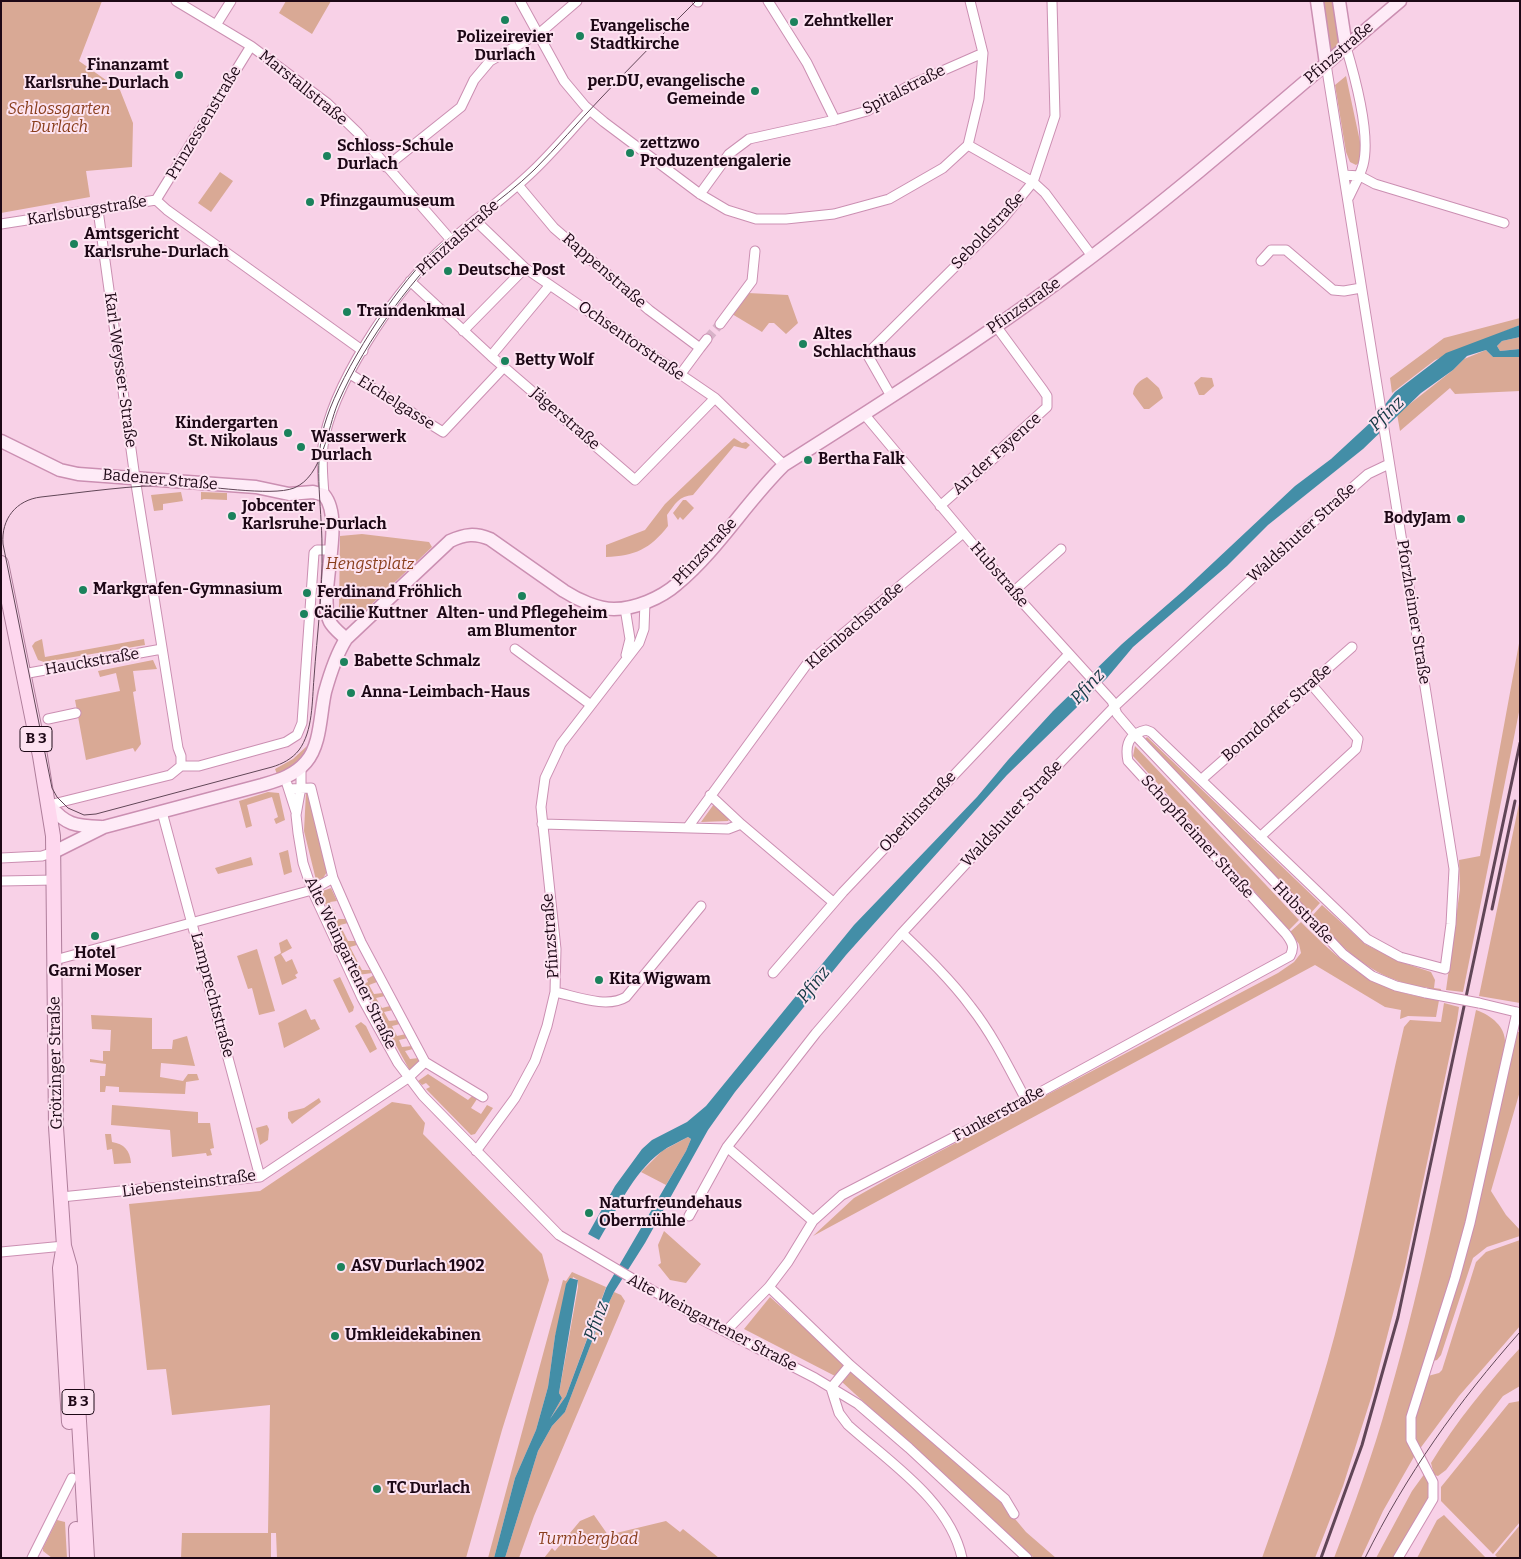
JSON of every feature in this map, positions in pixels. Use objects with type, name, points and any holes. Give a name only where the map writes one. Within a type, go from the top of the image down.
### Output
[{"type":"main road","name":"Pforzheimer Straße","points":[[1317,1],[1326,64]]},
{"type":"main road","points":[[1339,1],[1346,47]]},
{"type":"main road","name":"Pfinzstraße","points":[[625,608],[645,602],[676,586],[762,486],[784,465],[996,326],[1092,256],[1400,1]]},
{"type":"main road","name":"Badener Straße","points":[[3,443],[60,470],[78,474],[264,488],[289,494],[312,492],[324,495]]},
{"type":"main road","name":"Pfinztalstraße","points":[[324,495],[328,505],[332,550],[327,609],[330,623],[346,639]]},
{"type":"main road","points":[[54,852],[104,827],[287,784],[311,756],[325,692],[339,651],[346,639],[450,541],[462,535],[476,534],[498,543],[577,599],[608,609],[625,608]]},
{"type":"main road","name":"B 3","points":[[1,563],[49,805],[55,880]]},
{"type":"main road","points":[[49,805],[62,819],[72,824],[104,827]]},
{"type":"main road","name":"Grötzinger Straße","points":[[55,880],[56,1118],[64,1246],[70,1267],[87,1558]]},
{"type":"main road","name":"Grötzinger Straße","points":[[64,1246],[60,1268],[77,1558]]},
{"type":"street","name":"Marstallstraße","points":[[176,1],[251,46],[327,103],[358,133],[451,240]]},
{"type":"street","points":[[216,25],[231,1]]},
{"type":"street","points":[[520,1],[567,86],[590,110],[700,194],[727,210],[756,219],[786,219],[834,214],[889,199],[943,168],[968,145],[979,99],[982,53],[970,1]]},
{"type":"street","points":[[386,167],[461,107],[474,80],[490,61],[537,34],[577,1]]},
{"type":"street","points":[[768,1],[807,63],[835,120]]},
{"type":"street","name":"Seboldstraße","points":[[891,396],[867,354],[1002,220],[1033,182],[1055,116],[1052,1]]},
{"type":"street","name":"Prinzessenstraße","points":[[156,200],[251,46]]},
{"type":"street","points":[[1346,47],[1354,73],[1365,134],[1365,155],[1360,176],[1349,197]]},
{"type":"street","name":"Spitalstraße","points":[[700,194],[729,154],[749,138],[835,120],[866,111],[910,85],[982,53]]},
{"type":"street","name":"Pforzheimer Straße","points":[[1326,64],[1349,197],[1361,288],[1454,869],[1451,924],[1445,969]]},
{"type":"street","name":"Pfinztalstraße","points":[[324,495],[322,459],[325,433],[334,404],[363,351],[410,281],[451,240],[475,220],[482,209],[518,185],[590,110]]},
{"type":"street","points":[[968,145],[1033,182],[1045,193],[1092,256]]},
{"type":"street","points":[[1344,175],[1360,176],[1384,187],[1504,223]]},
{"type":"street","name":"Rappenstraße","points":[[518,185],[560,234],[649,310],[700,348]]},
{"type":"street","name":"Karlsburgstraße","points":[[1,224],[156,200],[167,210],[363,351]]},
{"type":"street","name":"Karl-Weysser-Straße","points":[[98,210],[135,478],[178,748],[181,756],[181,766]]},
{"type":"street","name":"Ochsentorstraße","points":[[475,220],[525,268],[715,398],[784,465]]},
{"type":"street","points":[[1260,260],[1271,250],[1286,250],[1333,290],[1344,291],[1361,288]]},
{"type":"street","points":[[720,324],[752,281],[754,251]]},
{"type":"street","points":[[462,331],[525,268]]},
{"type":"street","name":"Jägerstraße","points":[[410,281],[490,356],[636,480],[715,398]]},
{"type":"street","points":[[490,356],[550,285]]},
{"type":"street","name":"An der Fayence","points":[[940,506],[1000,454],[1003,447],[1047,407],[1047,396],[996,326]]},
{"type":"street","points":[[680,375],[708,339]]},
{"type":"street","name":"Eichelgasse","points":[[350,374],[443,432],[504,367]]},
{"type":"street","name":"Hubstraße","points":[[864,414],[1013,592],[1068,655],[1102,690],[1121,719],[1134,734],[1343,954],[1372,976],[1396,986],[1518,1012]]},
{"type":"street","name":"Waldshuter Straße","points":[[689,1216],[727,1147],[816,1033],[902,933],[1034,790],[1114,707],[1303,531],[1368,474],[1389,464]]},
{"type":"street","name":"Kleinbachstraße","points":[[688,827],[807,664],[963,533]]},
{"type":"street","points":[[1013,592],[1061,549]]},
{"type":"street","points":[[49,805],[170,775],[181,766],[199,766],[286,742],[297,736],[302,723],[314,553],[318,550],[332,550]]},
{"type":"street","name":"Pfinzstraße","points":[[476,1151],[511,1104],[534,1061],[548,1026],[555,992],[556,949],[541,808],[545,778],[561,744],[639,642],[644,629],[645,602]]},
{"type":"street","name":"Pfinzstraße","points":[[622,664],[628,652],[630,639],[625,608]]},
{"type":"street","name":"Bonndorfer Straße","points":[[1202,780],[1352,647]]},
{"type":"street","name":"Hauckstraße","points":[[23,674],[162,649]]},
{"type":"street","points":[[515,649],[591,704]]},
{"type":"street","name":"Oberlinstraße","points":[[773,973],[833,902],[1068,655]]},
{"type":"street","points":[[1260,837],[1356,749],[1358,739],[1311,684]]},
{"type":"street","points":[[48,718],[76,713]]},
{"type":"street","name":"Hubstraße","points":[[1134,734],[1146,730],[1151,732],[1367,939],[1400,957],[1445,969]]},
{"type":"street","name":"Schopfheimer Straße","points":[[1134,734],[1127,744],[1128,761],[1286,934]]},
{"type":"street","name":"Alte Weingartener Straße","points":[[296,815],[301,787],[301,768]]},
{"type":"street","points":[[287,784],[301,787]]},
{"type":"street","name":"Alte Weingartener Straße","points":[[287,784],[296,815],[303,863],[312,890],[362,998],[408,1078],[476,1151],[559,1235],[626,1276],[832,1388],[870,1412],[1027,1558]]},
{"type":"street","name":"Alte Weingartener Straße","points":[[301,787],[311,788],[334,878],[361,942],[425,1062]]},
{"type":"street","points":[[710,795],[741,824],[833,902]]},
{"type":"street","name":"Lamprechtstraße","points":[[162,812],[260,1178]]},
{"type":"street","points":[[542,824],[728,829],[741,824]]},
{"type":"street","points":[[1,858],[42,856],[54,852]]},
{"type":"street","points":[[55,960],[193,924],[312,890],[334,878]]},
{"type":"street","points":[[1,881],[55,880]]},
{"type":"street","name":"Pfinzstraße","points":[[555,992],[604,1002],[620,1000],[626,997],[701,906]]},
{"type":"street","points":[[902,933],[934,964],[971,1007],[1002,1054],[1026,1100]]},
{"type":"street","name":"Funkerstraße","points":[[726,1331],[769,1287],[788,1262],[813,1221],[842,1196],[1026,1100],[1283,961],[1290,956],[1293,950],[1292,942],[1286,934]]},
{"type":"street","points":[[1398,1558],[1433,1499],[1433,1482],[1411,1440],[1409,1429],[1411,1417],[1455,1278],[1470,1223],[1518,1012]]},
{"type":"street","points":[[408,1078],[425,1062],[483,1097]]},
{"type":"street","name":"Liebensteinstraße","points":[[61,1197],[260,1178],[408,1078]]},
{"type":"street","points":[[727,1147],[813,1221]]},
{"type":"street","points":[[1,1252],[64,1246]]},
{"type":"street","points":[[769,1287],[850,1365],[1005,1499],[1014,1514]]},
{"type":"street","points":[[850,1365],[832,1388],[839,1413],[848,1425],[924,1492],[942,1511],[957,1540],[962,1558]]},
{"type":"street","points":[[32,1558],[72,1478]]},
{"type":"green space","name":"Schlossgarten Durlach","points":[[1,1],[102,1],[79,61],[120,90],[133,123],[132,167],[86,171],[90,197],[1,213]]},
{"type":"green space","points":[[286,1],[331,1],[312,34],[279,13]]},
{"type":"green space","points":[[1320,1],[1337,1],[1343,42],[1328,55]]},
{"type":"green space","points":[[1346,76],[1362,151],[1360,162],[1356,165],[1350,162],[1346,152],[1335,85]]},
{"type":"green space","points":[[220,172],[233,181],[211,212],[198,203]]},
{"type":"green space","points":[[748,293],[788,295],[798,323],[786,334],[774,323],[769,323],[762,332],[732,314]]},
{"type":"green space","points":[[1520,318],[1520,325],[1435,360],[1392,393],[1390,378],[1444,338]]},
{"type":"green space","points":[[1520,337],[1520,349],[1500,351],[1497,346],[1502,341]]},
{"type":"green space","points":[[1486,350],[1493,357],[1520,357],[1520,391],[1455,394],[1450,388],[1400,431],[1397,414],[1453,370],[1464,359]]},
{"type":"green space","points":[[1147,377],[1159,388],[1163,398],[1149,409],[1144,409],[1133,394],[1137,384]]},
{"type":"green space","points":[[1201,377],[1212,378],[1214,386],[1204,395],[1199,395],[1194,383]]},
{"type":"green space","points":[[734,438],[750,445],[746,449],[734,446],[693,495],[684,497],[672,507],[667,515],[668,526],[655,540],[634,553],[606,557],[606,545],[645,530],[665,504]]},
{"type":"green space","points":[[181,492],[183,501],[163,504],[163,510],[154,511],[151,495]]},
{"type":"green space","points":[[201,492],[227,493],[227,500],[201,500]]},
{"type":"green space","points":[[683,500],[686,500],[694,508],[683,520],[680,517],[678,520],[673,513]]},
{"type":"green space","name":"Hengstplatz","points":[[362,534],[429,542],[432,547],[358,617],[349,620],[343,618],[339,611],[340,536]]},
{"type":"green space","points":[[1520,638],[1520,707],[1463,992],[1446,990],[1460,889],[1459,860],[1480,856]]},
{"type":"green space","points":[[42,639],[45,657],[144,639],[145,645],[44,662],[38,660],[32,646],[35,642]]},
{"type":"green space","points":[[153,660],[157,669],[133,671],[136,691],[133,692],[141,744],[135,752],[133,748],[86,760],[75,700],[120,691],[116,673],[100,677],[98,671]]},
{"type":"green space","points":[[1147,737],[1320,903],[1310,914],[1145,739]]},
{"type":"green space","points":[[307,746],[295,763],[277,774],[275,769],[293,759]]},
{"type":"green space","points":[[1135,746],[1299,920],[1289,930],[1133,756]]},
{"type":"green space","points":[[268,792],[279,793],[285,820],[276,824],[274,819],[278,817],[272,797],[247,805],[252,826],[246,828],[239,801]]},
{"type":"green space","points":[[306,792],[308,792],[327,872],[323,878],[316,880],[304,831]]},
{"type":"green space","points":[[1520,799],[1520,1003],[1479,996]]},
{"type":"green space","points":[[714,804],[730,818],[728,821],[701,822]]},
{"type":"green space","points":[[288,850],[292,872],[284,875],[279,853]]},
{"type":"green space","points":[[251,857],[253,865],[218,874],[215,868]]},
{"type":"green space","points":[[331,888],[337,901],[330,902],[338,919],[346,919],[348,923],[340,925],[348,941],[355,941],[357,945],[350,947],[362,970],[370,970],[372,973],[358,975],[320,892]]},
{"type":"green space","points":[[1322,905],[1365,944],[1398,961],[1431,972],[1435,980],[1434,988],[1441,989],[1436,1017],[1408,1016],[1400,1019],[1401,1010],[1385,1007],[1315,965],[813,1236],[854,1198],[1278,973],[1294,962],[1301,953],[1299,944],[1290,932],[1301,922],[1329,949],[1357,971],[1389,988],[1427,998],[1429,988],[1393,979],[1378,972],[1338,942],[1312,916]]},
{"type":"green space","points":[[287,939],[292,948],[281,954],[286,962],[292,959],[298,973],[295,975],[297,978],[282,985],[274,957],[281,953],[279,943]]},
{"type":"green space","points":[[257,949],[275,1011],[259,1015],[252,988],[248,989],[237,956]]},
{"type":"green space","points":[[374,975],[377,982],[369,985],[374,994],[383,993],[385,996],[376,998],[382,1008],[390,1006],[393,1010],[384,1012],[389,1021],[398,1020],[400,1024],[392,1026],[397,1036],[406,1034],[408,1038],[399,1040],[402,1047],[412,1046],[413,1049],[405,1051],[410,1059],[419,1058],[421,1062],[410,1071],[363,984],[368,982],[367,979]]},
{"type":"green space","points":[[340,977],[354,1007],[353,1011],[349,1013],[333,980]]},
{"type":"green space","points":[[1444,1003],[1459,1007],[1457,1021],[1405,1267],[1372,1395],[1343,1486],[1315,1558],[1262,1558],[1310,1419],[1335,1334],[1354,1257],[1404,1027],[1410,1020],[1441,1022]]},
{"type":"green space","points":[[306,1009],[311,1020],[315,1019],[320,1029],[284,1048],[278,1023]]},
{"type":"green space","points":[[1476,1010],[1496,1022],[1503,1032],[1505,1043],[1460,1250],[1407,1419],[1407,1437],[1415,1455],[1383,1511],[1361,1558],[1334,1558],[1370,1460],[1402,1352],[1436,1206]]},
{"type":"green space","points":[[91,1015],[152,1018],[152,1049],[172,1049],[173,1040],[187,1036],[195,1066],[161,1063],[160,1077],[183,1081],[188,1074],[197,1074],[199,1080],[186,1082],[185,1094],[119,1092],[119,1087],[106,1086],[105,1092],[100,1092],[100,1076],[105,1076],[106,1064],[90,1062],[90,1059],[103,1061],[103,1051],[110,1051],[111,1030],[92,1029]]},
{"type":"green space","points":[[361,1022],[366,1026],[377,1049],[370,1053],[355,1026]]},
{"type":"green space","points":[[1516,1032],[1520,1032],[1520,1091],[1491,1191],[1506,1215],[1520,1230],[1520,1236],[1487,1247],[1473,1258],[1441,1355],[1437,1360],[1433,1361]]},
{"type":"green space","points":[[428,1074],[468,1100],[472,1096],[477,1099],[471,1108],[481,1114],[487,1105],[493,1108],[475,1134],[471,1135],[426,1089],[430,1087],[426,1083],[422,1085],[418,1081]]},
{"type":"green space","points":[[319,1098],[321,1102],[292,1124],[288,1118],[288,1112],[304,1108]]},
{"type":"green space","name":"ASV Durlach 1902","points":[[392,1102],[411,1105],[425,1123],[423,1134],[542,1254],[549,1280],[502,1430],[466,1558],[277,1558],[276,1533],[271,1533],[271,1558],[181,1558],[182,1533],[268,1533],[270,1405],[172,1415],[166,1369],[147,1370],[129,1204],[260,1191]]},
{"type":"green space","points":[[112,1105],[198,1112],[198,1123],[210,1123],[214,1148],[210,1149],[212,1155],[207,1156],[206,1153],[172,1157],[170,1130],[111,1125]]},
{"type":"green space","points":[[267,1125],[269,1129],[268,1140],[260,1145],[256,1128]]},
{"type":"green space","points":[[105,1134],[111,1134],[112,1142],[126,1148],[131,1163],[114,1164],[112,1149],[107,1150]]},
{"type":"green space","points":[[688,1137],[691,1139],[686,1151],[666,1185],[641,1172],[662,1151]]},
{"type":"green space","points":[[664,1231],[701,1264],[686,1283],[670,1280],[658,1265],[661,1263],[658,1245]]},
{"type":"green space","points":[[1520,1240],[1520,1326],[1459,1396],[1419,1450],[1413,1425],[1428,1376],[1439,1373],[1442,1370],[1476,1262],[1486,1252]]},
{"type":"green space","points":[[572,1272],[606,1287],[566,1396],[550,1419],[562,1398],[559,1393],[578,1287],[578,1280],[573,1277],[555,1336],[548,1387],[536,1430],[515,1478],[494,1558],[488,1558],[563,1280],[566,1281]]},
{"type":"green space","points":[[614,1292],[621,1295],[625,1301],[534,1516],[519,1558],[505,1558],[538,1451],[552,1426],[565,1412],[597,1328]]},
{"type":"green space","points":[[770,1297],[846,1365],[835,1376],[744,1329]]},
{"type":"green space","points":[[1520,1348],[1520,1386],[1503,1396],[1446,1470],[1438,1476],[1434,1475],[1431,1463],[1451,1433],[1472,1404]]},
{"type":"green space","points":[[851,1372],[1000,1501],[1026,1532],[1056,1558],[1034,1558],[842,1382]]},
{"type":"green space","points":[[1520,1401],[1520,1522],[1493,1554],[1441,1501],[1441,1487],[1509,1403]]},
{"type":"green space","points":[[1425,1473],[1430,1484],[1430,1497],[1395,1558],[1376,1558],[1412,1491]]},
{"type":"green space","name":"Turmbergbad","points":[[594,1515],[608,1535],[666,1521],[680,1532],[683,1529],[719,1558],[544,1558],[552,1548],[555,1551],[580,1521]]},
{"type":"green space","points":[[1444,1515],[1486,1558],[1417,1558],[1437,1520]]},
{"type":"green space","points":[[57,1520],[65,1522],[67,1558],[52,1558],[43,1551]]},
{"type":"green space","points":[[1520,1525],[1520,1558],[1498,1558],[1495,1555]]},
{"type":"water","name":"Pfinz","points":[[1520,325],[1520,337],[1502,341],[1497,346],[1500,351],[1520,349],[1520,357],[1493,357],[1486,350],[1467,356],[1453,370],[1421,393],[1363,449],[1268,525],[1227,566],[1133,647],[1107,678],[1007,775],[846,955],[735,1092],[708,1130],[645,1243],[614,1292],[597,1328],[565,1412],[552,1426],[538,1451],[505,1558],[494,1558],[515,1478],[536,1430],[548,1387],[555,1336],[566,1284],[570,1278],[578,1280],[559,1393],[562,1398],[550,1419],[566,1396],[606,1288],[686,1151],[691,1139],[688,1137],[664,1150],[651,1161],[633,1182],[599,1240],[588,1234],[615,1186],[642,1149],[652,1140],[687,1122],[706,1106],[854,925],[977,797],[1053,711],[1122,644],[1183,591],[1295,486],[1331,459],[1371,422],[1395,392],[1446,353]]},
{"type":"tunnel","points":[[707,339],[720,324]]},
{"type":"tram line","points":[[466,226],[428,265],[393,308],[378,331],[350,378],[338,403],[323,451],[318,463],[304,482],[294,488],[270,491],[189,485],[109,489],[32,499],[24,502],[12,512],[5,527],[3,544],[52,788],[57,797],[68,808],[84,815],[96,814],[272,767],[287,761],[299,750],[307,734],[311,715],[321,596],[322,547],[319,482],[319,465],[320,449],[327,417],[344,378],[385,310],[400,289],[429,256],[534,170],[696,1]]},
{"type":"tram line","points":[[1365,1558],[1398,1498],[1435,1440],[1475,1385],[1520,1332]]},
{"type":"railway","points":[[1321,1558],[1362,1445],[1398,1317],[1520,743]]},
{"type":"railway","points":[[1492,909],[1515,801]]},
{"type":"place","name":"Polizeirevier Durlach","points":[[505,20]]},
{"type":"place","name":"Zehntkeller","points":[[794,22]]},
{"type":"place","name":"Evangelische Stadtkirche","points":[[580,36]]},
{"type":"place","name":"Finanzamt Karlsruhe-Durlach","points":[[179,75]]},
{"type":"place","name":"per.DU, evangelische Gemeinde","points":[[755,91]]},
{"type":"place","name":"zettzwo Produzentengalerie","points":[[630,153]]},
{"type":"place","name":"Schloss-Schule Durlach","points":[[327,156]]},
{"type":"place","name":"Pfinzgaumuseum","points":[[310,202]]},
{"type":"place","name":"Amtsgericht Karlsruhe-Durlach","points":[[74,244]]},
{"type":"place","name":"Deutsche Post","points":[[448,271]]},
{"type":"place","name":"Traindenkmal","points":[[347,312]]},
{"type":"place","name":"Altes Schlachthaus","points":[[803,344]]},
{"type":"place","name":"Betty Wolf","points":[[505,361]]},
{"type":"place","name":"Kindergarten St. Nikolaus","points":[[288,433]]},
{"type":"place","name":"Wasserwerk Durlach","points":[[301,447]]},
{"type":"place","name":"Bertha Falk","points":[[808,460]]},
{"type":"place","name":"Jobcenter Karlsruhe-Durlach","points":[[232,516]]},
{"type":"place","name":"BodyJam","points":[[1461,519]]},
{"type":"place","name":"Markgrafen-Gymnasium","points":[[83,590]]},
{"type":"place","name":"Ferdinand Fröhlich","points":[[307,593]]},
{"type":"place","name":"Alten- und Pflegeheim am Blumentor","points":[[522,596]]},
{"type":"place","name":"Cäcilie Kuttner","points":[[304,614]]},
{"type":"place","name":"Babette Schmalz","points":[[344,662]]},
{"type":"place","name":"Anna-Leimbach-Haus","points":[[351,693]]},
{"type":"place","name":"Hotel Garni Moser","points":[[95,936]]},
{"type":"place","name":"Kita Wigwam","points":[[599,980]]},
{"type":"place","name":"Naturfreundehaus Obermühle","points":[[589,1213]]},
{"type":"place","name":"ASV Durlach 1902","points":[[341,1267]]},
{"type":"place","name":"Umkleidekabinen","points":[[335,1336]]},
{"type":"place","name":"TC Durlach","points":[[377,1489]]}]
